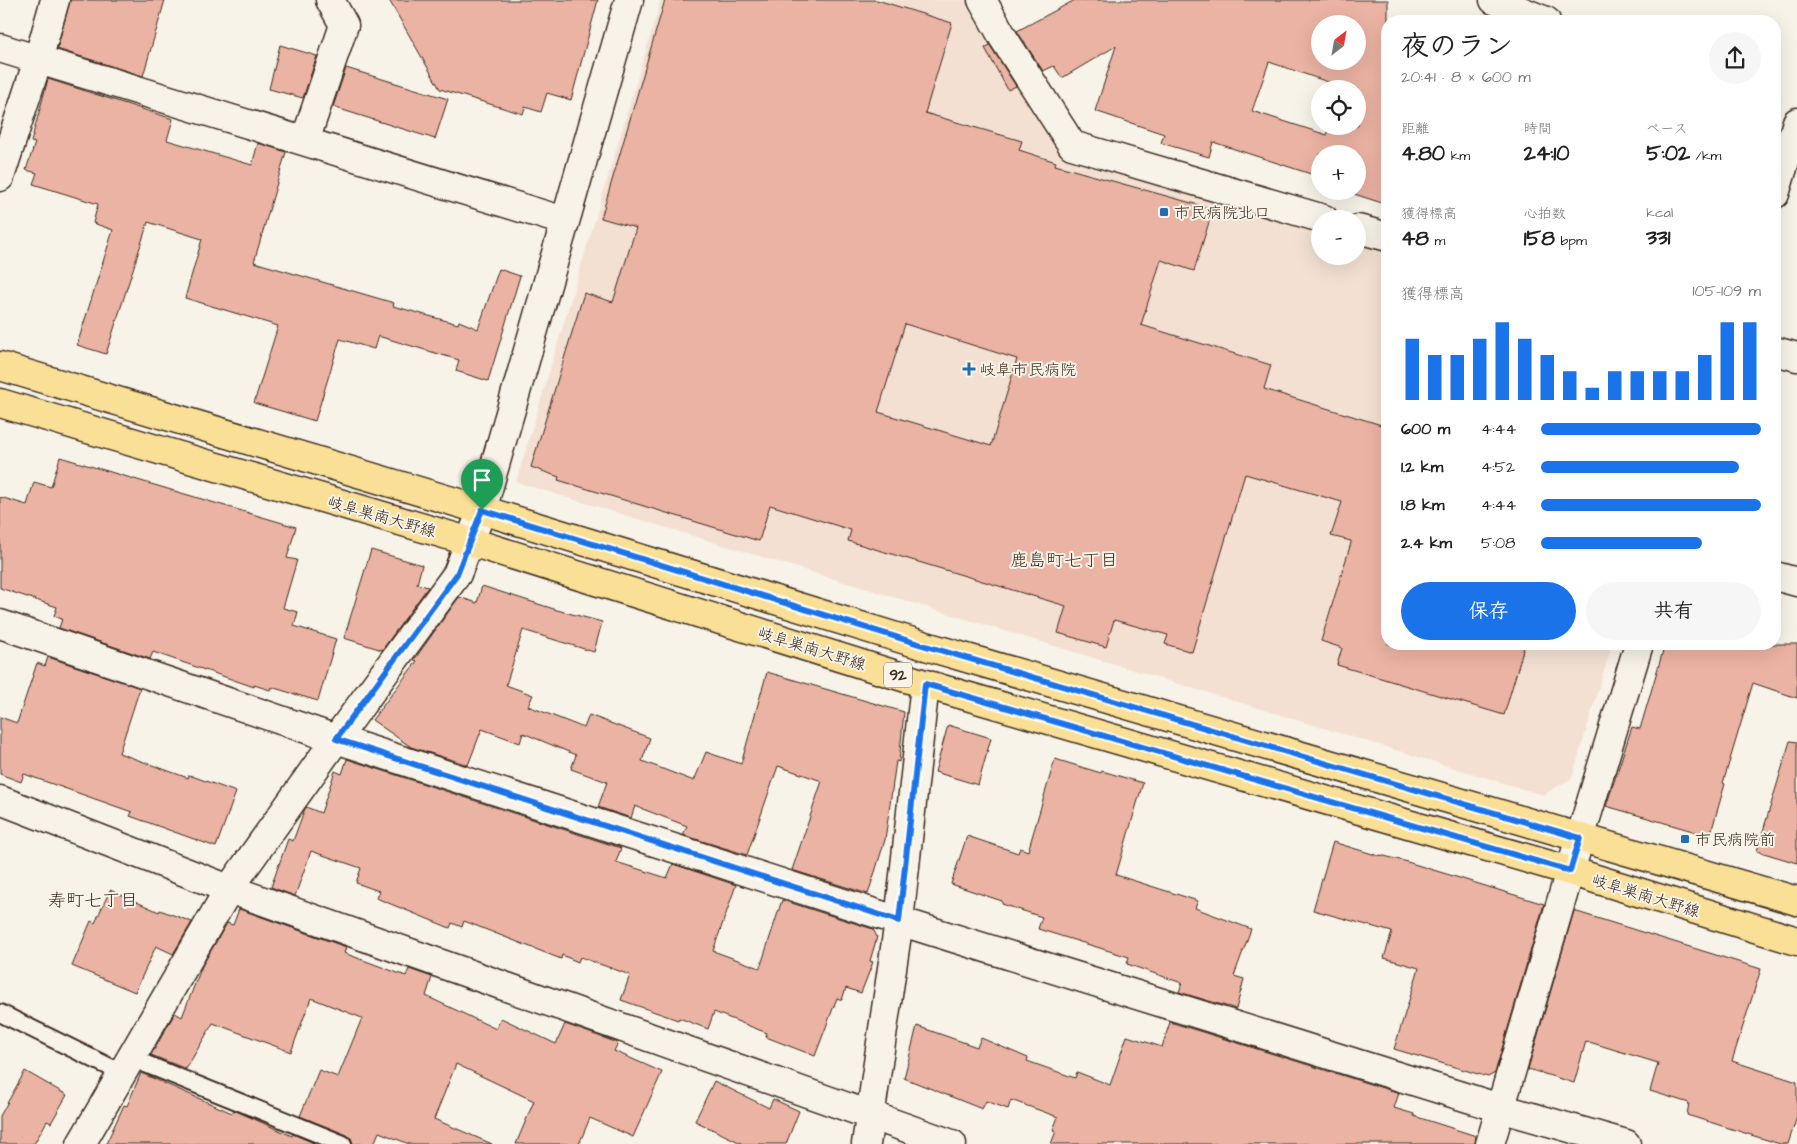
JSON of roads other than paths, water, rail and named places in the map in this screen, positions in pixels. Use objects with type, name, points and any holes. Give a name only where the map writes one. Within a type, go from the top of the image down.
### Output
[{"type":"main road","name":"岐阜巣南大野線","points":[[0,366],[482,510],[919,644],[1797,901]]},
{"type":"main road","name":"岐阜巣南大野線","points":[[0,404],[470,542],[925,684],[1570,871],[1797,941]]},
{"type":"street","points":[[0,177],[38,60],[55,0]]},
{"type":"street","points":[[305,141],[344,25],[330,0]]},
{"type":"street","points":[[81,1144],[229,889],[457,574],[482,510],[629,0]]},
{"type":"street","points":[[982,0],[1004,39],[1072,145],[1311,215]]},
{"type":"street","points":[[1494,0],[1531,15]]},
{"type":"street","points":[[0,48],[564,221]]},
{"type":"street","points":[[1781,167],[1791,121]]},
{"type":"street","points":[[1366,231],[1381,235]]},
{"type":"street","points":[[1781,353],[1797,357]]},
{"type":"street","points":[[1781,578],[1797,582]]},
{"type":"street","points":[[0,624],[336,739],[899,921],[1500,1108],[1626,1144]]},
{"type":"street","points":[[1490,1144],[1637,650]]},
{"type":"street","points":[[866,1144],[899,921],[925,684]]},
{"type":"street","points":[[0,800],[229,889],[952,1144]]},
{"type":"lane","points":[[0,1013],[126,1066],[343,1144]]},
{"type":"place","name":"市民病院北口","points":[[1164,212]]},
{"type":"place","name":"岐阜市民病院","points":[[969,369]]},
{"type":"place","name":"市民病院前","points":[[1685,839]]},
{"type":"district","name":"鹿島町七丁目","points":[[1064,560]]},
{"type":"district","name":"寿町七丁目","points":[[93,900]]}]
